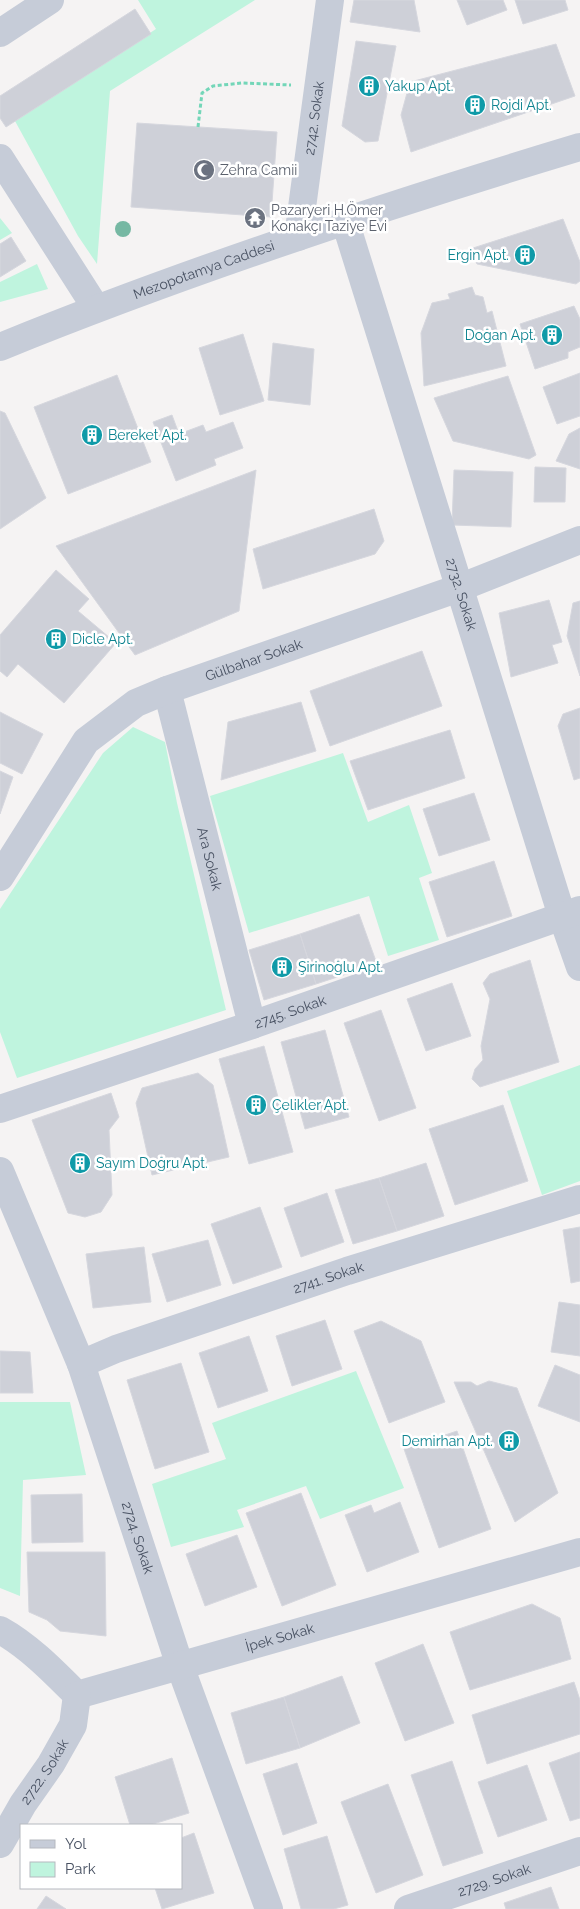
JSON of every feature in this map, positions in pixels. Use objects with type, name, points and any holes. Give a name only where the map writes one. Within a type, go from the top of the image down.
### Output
[{"type":"street","points":[[0,33],[50,0]]},
{"type":"street","name":"2742. Sokak","points":[[298,236],[330,0]]},
{"type":"street","name":"Mezopotamya Caddesi","points":[[0,347],[96,308],[298,236],[579,152]]},
{"type":"street","points":[[0,158],[96,308]]},
{"type":"street","name":"2732. Sokak","points":[[345,222],[459,588],[571,913],[580,967]]},
{"type":"street","name":"Gülbahar Sokak","points":[[0,877],[86,741],[136,703],[167,690],[459,588],[580,540]]},
{"type":"street","name":"Ara Sokak","points":[[167,690],[252,1025]]},
{"type":"street","name":"2745. Sokak","points":[[0,1109],[252,1025],[571,913]]},
{"type":"street","name":"2724. Sokak","points":[[0,1171],[81,1364],[180,1666],[270,1909]]},
{"type":"street","name":"2741. Sokak","points":[[81,1364],[116,1349],[347,1271],[580,1199]]},
{"type":"street","name":"İpek Sokak","points":[[77,1695],[580,1552]]},
{"type":"street","points":[[0,1630],[52,1670],[77,1695]]},
{"type":"street","name":"2722. Sokak","points":[[0,1844],[23,1804],[51,1764],[73,1725],[77,1695]]},
{"type":"street","name":"2729. Sokak","points":[[408,1909],[580,1851]]},
{"type":"path","points":[[198,127],[202,93],[213,86],[242,83],[291,85],[317,97]]},
{"type":"green space","points":[[138,0],[255,0],[110,91],[97,264],[78,236],[15,121],[156,29]]},
{"type":"green space","points":[[0,218],[12,233],[0,240]]},
{"type":"green space","points":[[37,264],[48,289],[0,302],[0,282]]},
{"type":"green space","points":[[133,727],[165,742],[177,803],[226,1010],[17,1078],[0,1032],[0,909],[103,753]]},
{"type":"green space","points":[[343,753],[368,822],[409,805],[432,873],[419,878],[439,940],[388,956],[369,896],[249,933],[210,796]]},
{"type":"green space","points":[[580,1065],[580,1181],[542,1195],[507,1091]]},
{"type":"green space","points":[[356,1371],[404,1488],[320,1519],[306,1486],[237,1510],[244,1527],[171,1547],[152,1484],[226,1459],[212,1423]]},
{"type":"green space","points":[[0,1402],[70,1402],[86,1475],[23,1480],[20,1596],[0,1588]]},
{"type":"building","points":[[354,0],[414,0],[420,32],[350,22]]},
{"type":"building","points":[[457,0],[503,0],[507,10],[467,25]]},
{"type":"building","points":[[515,0],[565,0],[568,10],[523,24]]},
{"type":"building","points":[[135,9],[151,34],[6,127],[0,118],[0,96]]},
{"type":"building","name":"Yakup Apt.","points":[[356,41],[396,46],[378,141],[365,142],[342,126]]},
{"type":"building","name":"Rojdi Apt.","points":[[556,44],[575,96],[411,152],[401,115],[410,82]]},
{"type":"building","name":"Zehra Camii","points":[[137,123],[277,132],[271,217],[131,207]]},
{"type":"building","name":"Ergin Apt.","points":[[563,219],[580,262],[580,281],[576,284],[477,264],[470,249]]},
{"type":"building","points":[[11,237],[26,261],[0,277],[0,244]]},
{"type":"building","points":[[472,287],[475,295],[483,297],[487,313],[492,311],[506,366],[424,386],[421,333],[432,303],[450,299],[448,294]]},
{"type":"building","name":"Doğan Apt.","points":[[574,306],[580,319],[580,347],[568,352],[568,358],[535,369],[520,324]]},
{"type":"building","points":[[243,334],[264,401],[220,415],[199,348]]},
{"type":"building","points":[[273,343],[314,349],[310,405],[268,400]]},
{"type":"building","points":[[580,373],[580,416],[557,424],[543,387]]},
{"type":"building","name":"Bereket Apt.","points":[[117,375],[151,462],[68,494],[34,407]]},
{"type":"building","points":[[508,376],[536,455],[529,459],[453,441],[434,398]]},
{"type":"building","points":[[0,411],[5,413],[46,498],[0,529]]},
{"type":"building","points":[[172,415],[179,434],[203,425],[206,432],[233,422],[243,448],[214,459],[216,465],[176,481],[153,422]]},
{"type":"building","points":[[580,428],[580,469],[556,461],[569,434]]},
{"type":"building","points":[[535,467],[566,468],[565,502],[534,502]]},
{"type":"building","points":[[256,470],[239,611],[135,655],[56,546]]},
{"type":"building","points":[[454,470],[513,472],[511,527],[452,525]]},
{"type":"building","points":[[374,509],[384,541],[375,554],[263,589],[253,549]]},
{"type":"building","name":"Dicle Apt.","points":[[56,570],[89,599],[78,611],[116,643],[64,703],[18,664],[7,677],[0,671],[0,635]]},
{"type":"building","points":[[549,600],[562,642],[552,645],[558,663],[511,677],[499,613]]},
{"type":"building","points":[[580,601],[580,676],[567,636],[573,603]]},
{"type":"building","points":[[422,651],[442,706],[330,746],[310,691]]},
{"type":"building","points":[[301,702],[316,751],[221,780],[228,722]]},
{"type":"building","points":[[580,708],[580,778],[574,780],[558,726],[563,714]]},
{"type":"building","points":[[0,712],[43,734],[22,774],[0,763]]},
{"type":"building","points":[[450,730],[465,778],[368,810],[350,761]]},
{"type":"building","points":[[0,771],[13,777],[0,814]]},
{"type":"building","points":[[474,793],[490,840],[439,856],[423,809]]},
{"type":"building","points":[[494,861],[512,916],[447,937],[429,882]]},
{"type":"building","points":[[359,914],[377,964],[316,984],[300,934]]},
{"type":"building","name":"Şirinoğlu Apt.","points":[[300,934],[316,984],[264,1000],[249,950]]},
{"type":"building","points":[[530,960],[559,1062],[480,1087],[472,1079],[475,1069],[483,1060],[481,1046],[490,999],[483,983],[490,974]]},
{"type":"building","points":[[452,983],[471,1036],[426,1051],[407,999]]},
{"type":"building","points":[[381,1010],[416,1108],[379,1121],[344,1023]]},
{"type":"building","points":[[325,1030],[349,1117],[305,1129],[281,1042]]},
{"type":"building","name":"Çelikler Apt.","points":[[264,1046],[293,1152],[249,1164],[219,1059]]},
{"type":"building","points":[[198,1073],[213,1085],[229,1157],[152,1175],[136,1103],[142,1088]]},
{"type":"building","name":"Sayım Doğru Apt.","points":[[111,1093],[119,1117],[109,1130],[112,1195],[101,1212],[85,1217],[68,1213],[32,1120]]},
{"type":"building","points":[[503,1105],[528,1181],[455,1205],[429,1129]]},
{"type":"building","points":[[426,1163],[444,1216],[397,1231],[379,1178]]},
{"type":"building","points":[[379,1178],[397,1231],[353,1244],[335,1190]]},
{"type":"building","points":[[327,1193],[344,1242],[301,1257],[284,1208]]},
{"type":"building","points":[[260,1207],[282,1267],[233,1284],[211,1224]]},
{"type":"building","points":[[580,1227],[580,1281],[571,1283],[563,1230]]},
{"type":"building","points":[[208,1240],[221,1285],[167,1302],[152,1254]]},
{"type":"building","points":[[144,1247],[151,1302],[93,1308],[86,1254]]},
{"type":"building","points":[[559,1302],[580,1305],[580,1356],[551,1352]]},
{"type":"building","points":[[325,1320],[342,1369],[292,1386],[276,1336]]},
{"type":"building","points":[[381,1321],[421,1341],[445,1402],[389,1423],[354,1331]]},
{"type":"building","points":[[249,1336],[268,1391],[218,1408],[199,1353]]},
{"type":"building","points":[[0,1351],[30,1352],[33,1393],[0,1393]]},
{"type":"building","points":[[181,1363],[209,1452],[155,1469],[127,1380]]},
{"type":"building","points":[[555,1365],[580,1375],[580,1422],[538,1406]]},
{"type":"building","name":"Demirhan Apt.","points":[[489,1381],[517,1388],[558,1493],[515,1522],[454,1382],[471,1382],[477,1386]]},
{"type":"building","points":[[457,1431],[491,1529],[439,1548],[404,1449]]},
{"type":"building","points":[[301,1493],[336,1585],[282,1606],[246,1513]]},
{"type":"building","points":[[82,1494],[83,1542],[32,1543],[31,1495]]},
{"type":"building","points":[[400,1502],[419,1552],[367,1572],[345,1515],[371,1505],[374,1513]]},
{"type":"building","points":[[237,1535],[257,1587],[205,1606],[186,1554]]},
{"type":"building","points":[[27,1552],[105,1552],[106,1636],[60,1631],[47,1620],[29,1612]]},
{"type":"building","points":[[532,1604],[560,1618],[571,1659],[470,1690],[450,1632]]},
{"type":"building","points":[[423,1644],[454,1723],[405,1741],[375,1663]]},
{"type":"building","points":[[342,1676],[360,1723],[300,1748],[284,1697]]},
{"type":"building","points":[[574,1682],[580,1700],[580,1734],[487,1764],[472,1715]]},
{"type":"building","points":[[284,1697],[300,1748],[246,1764],[231,1713]]},
{"type":"building","points":[[580,1752],[580,1818],[570,1821],[549,1763]]},
{"type":"building","points":[[172,1758],[189,1813],[153,1824],[130,1824],[115,1777]]},
{"type":"building","points":[[452,1761],[483,1853],[443,1866],[411,1775]]},
{"type":"building","points":[[297,1763],[317,1823],[283,1835],[263,1774]]},
{"type":"building","points":[[527,1765],[547,1820],[498,1837],[478,1782]]},
{"type":"building","points":[[388,1784],[423,1875],[376,1893],[341,1802]]},
{"type":"building","points":[[194,1833],[214,1893],[162,1909],[155,1889],[182,1889],[182,1838]]},
{"type":"building","points":[[327,1836],[348,1905],[334,1909],[301,1909],[284,1849]]},
{"type":"building","points":[[551,1887],[559,1909],[506,1909],[504,1903]]},
{"type":"building","points":[[46,1896],[66,1909],[37,1909]]},
{"type":"place","name":"Yakup Apt.","points":[[369,86]]},
{"type":"place","name":"Rojdi Apt.","points":[[475,105]]},
{"type":"place","name":"Zehra Camii","points":[[204,170]]},
{"type":"place","name":"Pazaryeri H.Ömer Konakçı Taziye Evi","points":[[255,218]]},
{"type":"place","name":"Ergin Apt.","points":[[525,255]]},
{"type":"place","name":"Doğan Apt.","points":[[552,335]]},
{"type":"place","name":"Bereket Apt.","points":[[92,435]]},
{"type":"place","name":"Dicle Apt.","points":[[56,639]]},
{"type":"place","name":"Şirinoğlu Apt.","points":[[282,967]]},
{"type":"place","name":"Çelikler Apt.","points":[[256,1105]]},
{"type":"place","name":"Sayım Doğru Apt.","points":[[80,1163]]},
{"type":"place","name":"Demirhan Apt.","points":[[509,1441]]}]
